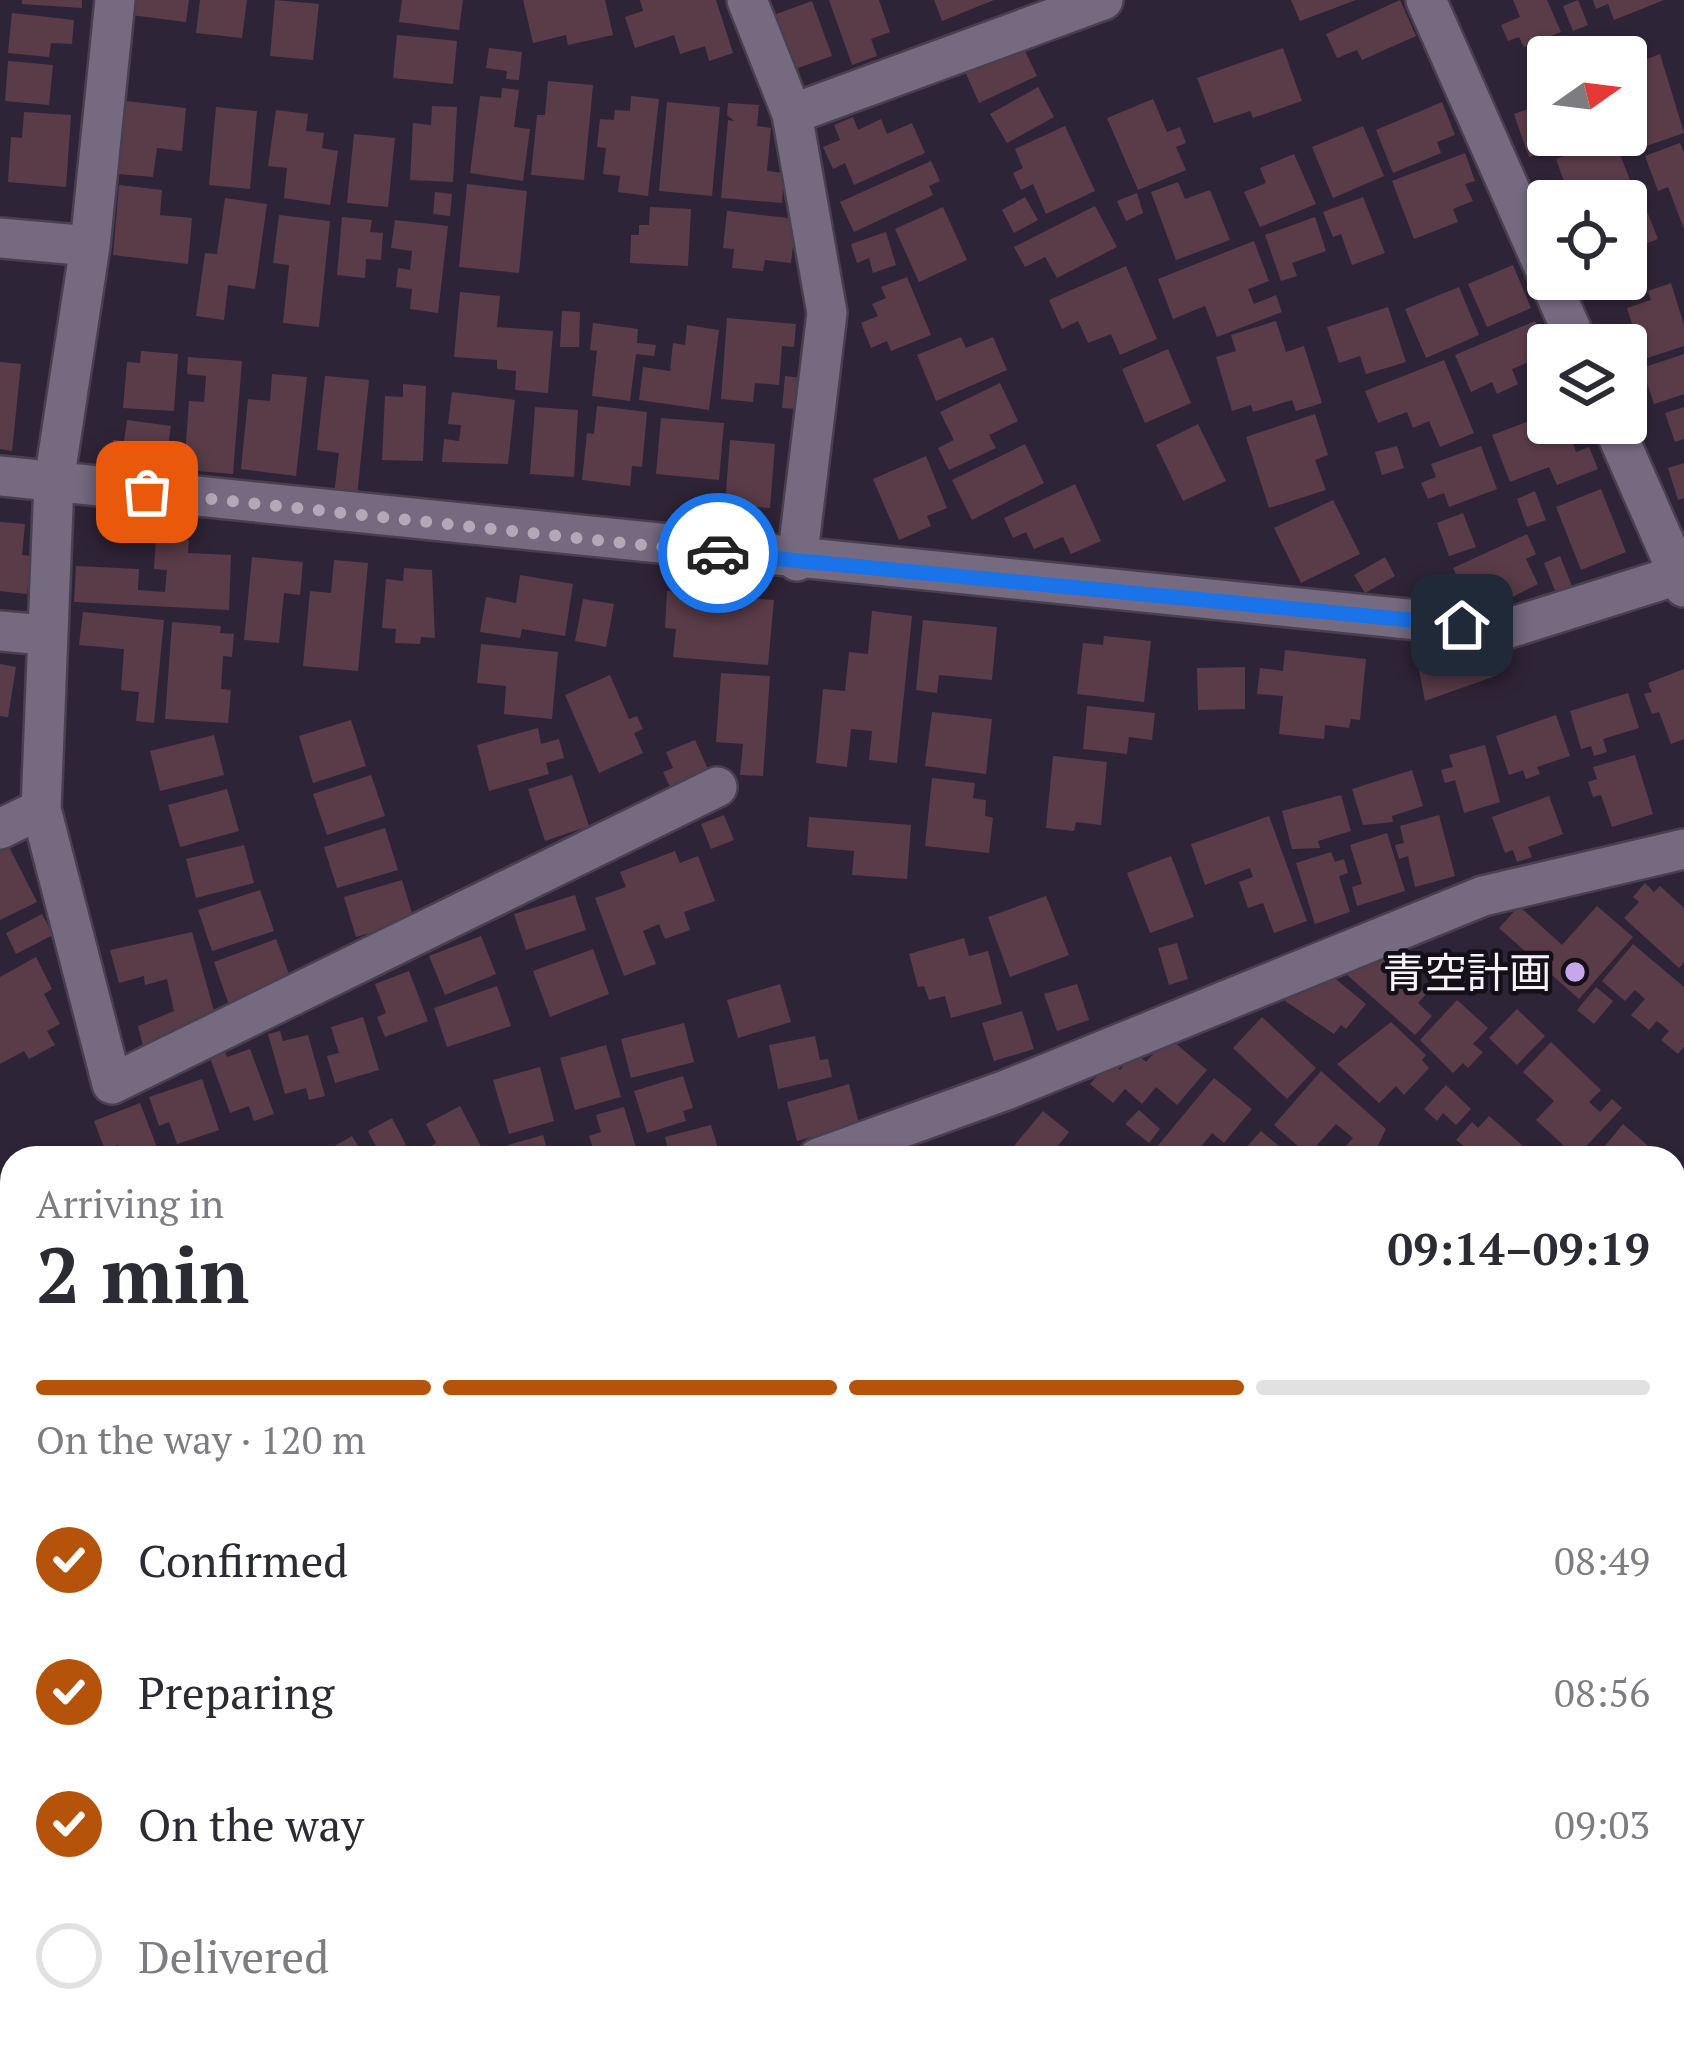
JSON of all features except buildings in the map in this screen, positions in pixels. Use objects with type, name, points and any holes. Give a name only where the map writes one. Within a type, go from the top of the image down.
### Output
[{"type":"street","points":[[115,0],[90,246],[54,482],[44,634],[41,809],[112,1084],[717,787]]},
{"type":"street","points":[[747,0],[792,114],[827,313],[797,561]]},
{"type":"street","points":[[792,114],[1103,0]]},
{"type":"street","points":[[1426,0],[1527,228]]},
{"type":"street","points":[[0,238],[90,246]]},
{"type":"street","points":[[0,476],[797,561],[1506,629],[1682,578],[1621,444]]},
{"type":"street","points":[[0,631],[44,634]]},
{"type":"street","points":[[0,829],[41,809]]},
{"type":"street","points":[[882,1146],[1006,1090],[1483,896],[1684,849]]},
{"type":"way so far","points":[[147,492],[718,553]]},
{"type":"place","name":"青空計画","points":[[1575,972]]},
{"type":"route","points":[[718,553],[1462,625]]}]
